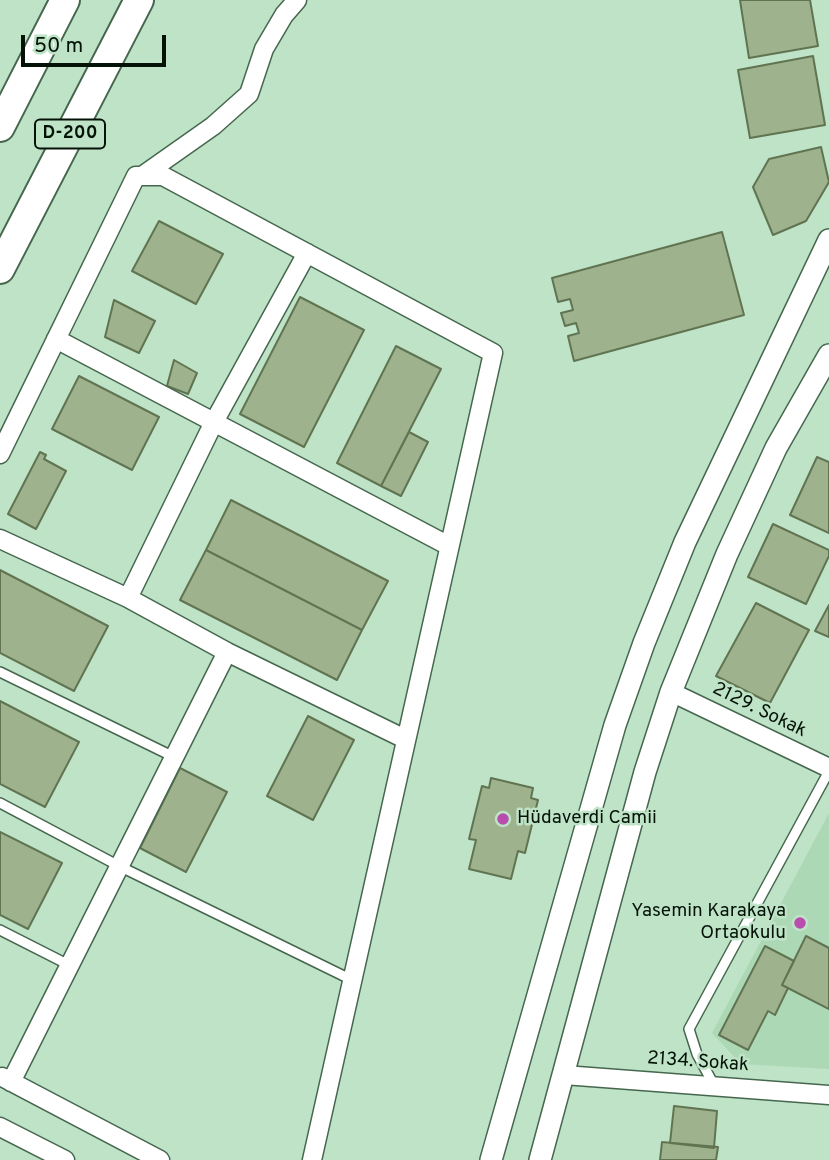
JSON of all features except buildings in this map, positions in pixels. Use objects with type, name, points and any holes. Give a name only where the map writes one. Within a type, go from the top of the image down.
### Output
[{"type":"highway","name":"D-200","points":[[0,127],[65,0]]},
{"type":"highway","name":"D-200","points":[[0,269],[139,0]]},
{"type":"street","points":[[142,176],[212,126],[249,94],[264,49],[284,15],[297,0]]},
{"type":"street","points":[[0,454],[136,176],[163,176],[493,353],[312,1160]]},
{"type":"street","points":[[491,1160],[614,726],[644,643],[685,542],[829,240]]},
{"type":"street","points":[[128,597],[214,422],[307,253]]},
{"type":"street","points":[[56,339],[449,546]]},
{"type":"street","points":[[540,1160],[645,772],[671,692],[718,577],[776,448],[829,355]]},
{"type":"street","points":[[0,539],[128,597],[227,652],[405,739]]},
{"type":"street","points":[[160,1160],[5,1079],[69,965],[227,652]]},
{"type":"street","name":"2129. Sokak","points":[[671,692],[829,769]]},
{"type":"street","name":"2134. Sokak","points":[[564,1074],[829,1095]]},
{"type":"street","points":[[0,1127],[65,1160]]},
{"type":"lane","points":[[0,672],[174,757]]},
{"type":"lane","points":[[715,1085],[696,1054],[689,1029],[829,769]]},
{"type":"lane","points":[[0,803],[119,866],[352,981]]},
{"type":"lane","points":[[0,930],[69,965]]},
{"type":"shaded area","name":"Yasemin Karakaya Ortaokulu","points":[[829,813],[829,1069],[741,1064],[712,1033]]},
{"type":"place","name":"Hüdaverdi Camii","points":[[503,819]]},
{"type":"place","name":"Yasemin Karakaya Ortaokulu","points":[[800,923]]}]
